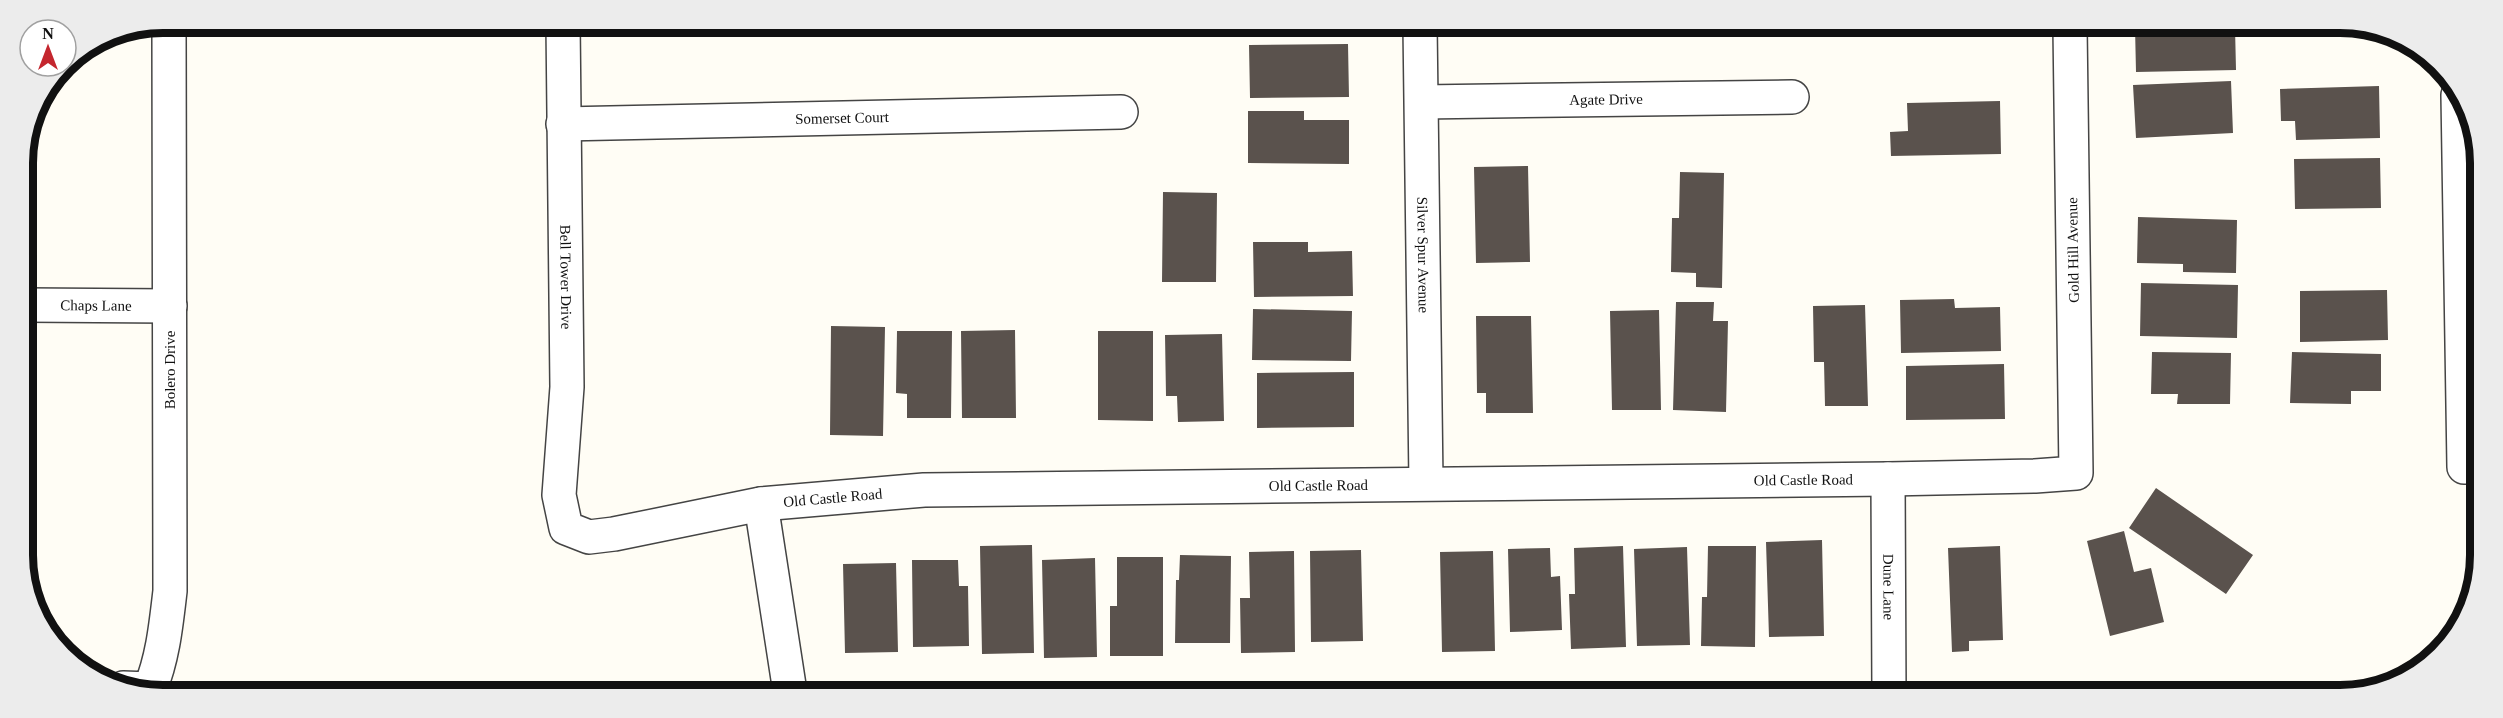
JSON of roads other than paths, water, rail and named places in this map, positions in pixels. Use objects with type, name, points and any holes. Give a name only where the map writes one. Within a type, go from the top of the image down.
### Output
[{"type":"street","name":"Bolero Drive","points":[[152,684],[160,666],[165,641],[170,591],[169,33]]},
{"type":"street","name":"Bell Tower Drive","points":[[563,33],[567,387],[559,495],[566,528]]},
{"type":"street","name":"Silver Spur Avenue","points":[[1420,33],[1426,482]]},
{"type":"street","name":"Gold Hill Avenue","points":[[2070,33],[2076,473]]},
{"type":"street","name":"Agate Drive","points":[[1422,102],[1792,97]]},
{"type":"street","points":[[2457,107],[2470,467]]},
{"type":"street","name":"Somerset Court","points":[[563,124],[1121,112]]},
{"type":"street","name":"Chaps Lane","points":[[33,305],[170,306]]},
{"type":"street","name":"Old Castle Road","points":[[566,528],[589,537],[760,504],[924,490],[1426,482],[1888,479],[2076,473]]},
{"type":"street","name":"Dune Lane","points":[[1888,479],[1889,685]]},
{"type":"street","points":[[760,504],[789,685]]}]
